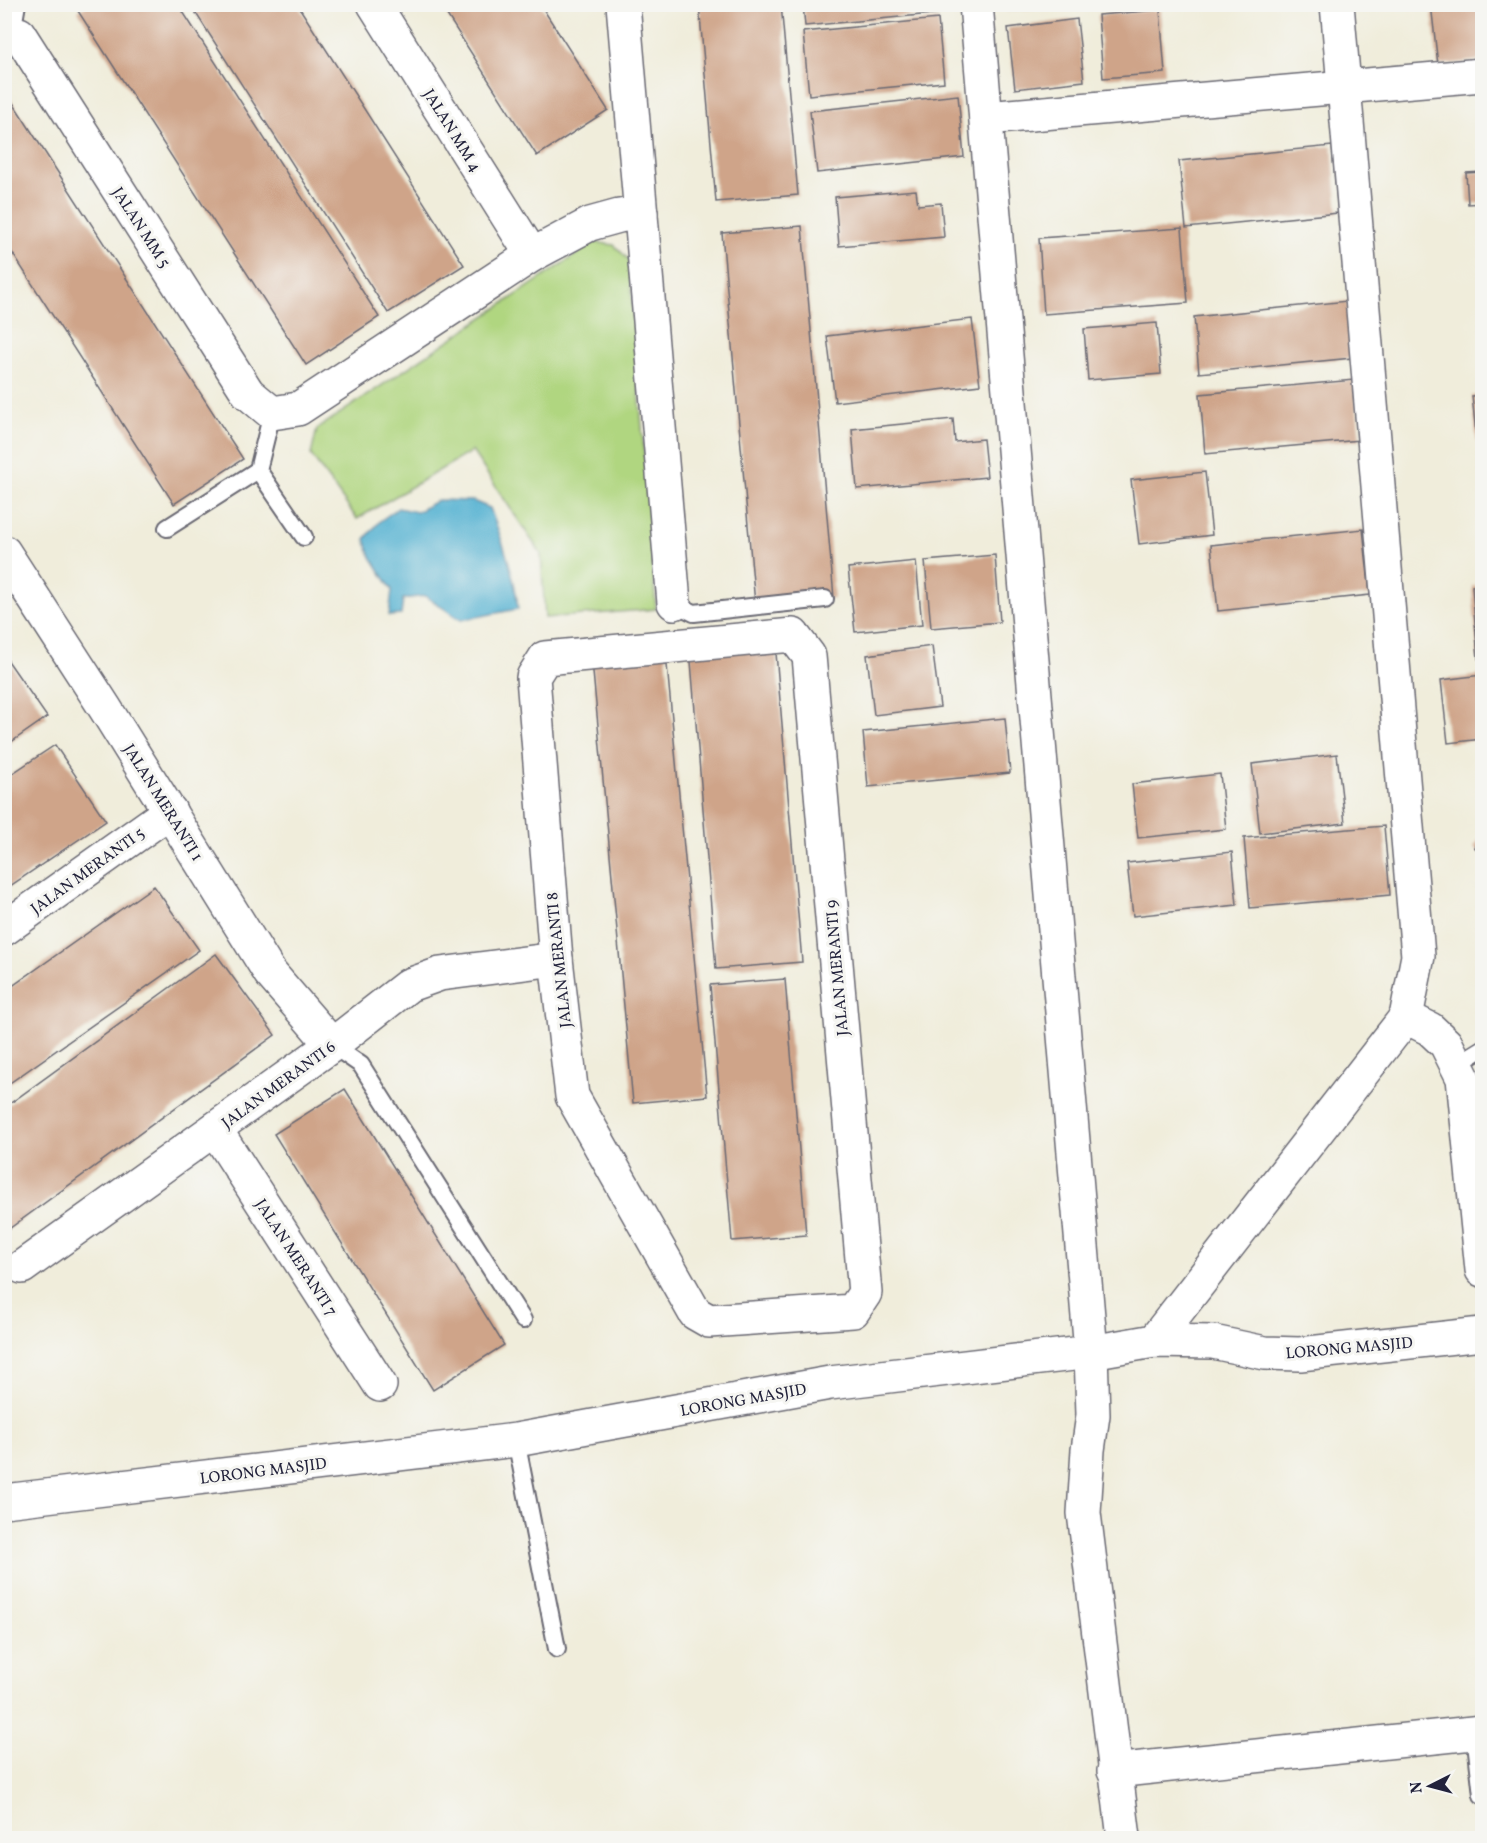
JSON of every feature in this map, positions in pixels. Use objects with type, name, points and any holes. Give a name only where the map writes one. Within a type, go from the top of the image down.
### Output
[{"type":"street","name":"JALAN MM 4","points":[[374,4],[532,255]]},
{"type":"street","points":[[623,4],[674,603]]},
{"type":"street","points":[[976,4],[1091,1352],[1093,1415],[1084,1513],[1124,1839]]},
{"type":"street","points":[[1337,4],[1418,956],[1444,1041],[1463,1078],[1482,1270]]},
{"type":"street","name":"JALAN MM 5","points":[[18,19],[248,393],[272,413]]},
{"type":"street","points":[[986,118],[1482,75]]},
{"type":"street","points":[[272,413],[298,409],[532,255],[590,224],[641,213]]},
{"type":"street","name":"JALAN MERANTI 1","points":[[8,566],[170,811],[270,973],[332,1045]]},
{"type":"street","name":"JALAN MERANTI 9","points":[[669,647],[794,635],[809,657],[865,1293],[853,1311],[738,1320]]},
{"type":"street","name":"JALAN MERANTI 8","points":[[669,647],[545,658],[533,677],[556,960],[572,1096],[695,1313],[709,1321],[738,1320]]},
{"type":"street","name":"JALAN MERANTI 5","points":[[4,929],[170,811]]},
{"type":"street","name":"JALAN MERANTI 6","points":[[22,1267],[332,1045],[410,985],[440,974],[556,960]]},
{"type":"street","points":[[1154,1341],[1444,1041]]},
{"type":"street","name":"JALAN MERANTI 7","points":[[215,1129],[380,1385]]},
{"type":"street","name":"LORONG MASJID","points":[[4,1501],[516,1440],[830,1383],[1091,1352],[1154,1341],[1213,1342],[1265,1353],[1300,1353],[1482,1334]]},
{"type":"street","points":[[1114,1771],[1479,1733]]},
{"type":"lane","points":[[167,528],[258,470],[272,413]]},
{"type":"lane","points":[[258,470],[304,537]]},
{"type":"lane","points":[[674,603],[694,613],[825,599]]},
{"type":"lane","points":[[332,1045],[361,1065],[523,1320]]},
{"type":"lane","points":[[516,1440],[557,1649]]},
{"type":"lane","points":[[1479,1733],[1482,1795]]},
{"type":"green space","points":[[595,242],[614,245],[629,260],[656,609],[545,618],[541,554],[472,451],[357,519],[311,455],[317,429]]},
{"type":"water","points":[[438,500],[473,501],[490,508],[511,570],[518,609],[461,620],[425,596],[403,599],[401,615],[389,616],[392,590],[371,557],[365,539],[380,521],[398,508],[417,512]]},
{"type":"building","points":[[89,4],[178,4],[379,317],[306,365],[78,11]]},
{"type":"building","points":[[190,4],[297,4],[464,265],[388,313]]},
{"type":"building","points":[[440,4],[540,4],[608,110],[537,156]]},
{"type":"building","points":[[699,4],[781,4],[798,195],[716,202]]},
{"type":"building","points":[[803,4],[941,4],[942,13],[805,26]]},
{"type":"building","points":[[1006,4],[1057,4],[1058,6],[1007,11]]},
{"type":"building","points":[[1431,4],[1482,4],[1482,60],[1438,65]]},
{"type":"building","points":[[1160,10],[1165,73],[1103,78],[1098,15]]},
{"type":"building","points":[[938,19],[944,82],[809,95],[803,32]]},
{"type":"building","points":[[1077,19],[1084,81],[1015,89],[1008,28]]},
{"type":"building","points":[[4,89],[243,459],[174,504],[4,240]]},
{"type":"building","points":[[958,95],[964,157],[817,173],[810,111]]},
{"type":"building","points":[[1332,146],[1338,213],[1186,228],[1179,161]]},
{"type":"building","points":[[1482,172],[1482,203],[1468,204],[1466,173]]},
{"type":"building","points":[[916,190],[918,205],[941,203],[944,237],[839,246],[835,197]]},
{"type":"building","points":[[802,226],[834,598],[755,604],[722,233]]},
{"type":"building","points":[[1182,228],[1188,303],[1044,314],[1039,238]]},
{"type":"building","points":[[1347,301],[1352,358],[1199,373],[1194,317]]},
{"type":"building","points":[[972,319],[980,385],[835,402],[827,336]]},
{"type":"building","points":[[1157,323],[1161,374],[1088,380],[1084,329]]},
{"type":"building","points":[[1354,380],[1360,440],[1205,454],[1200,394]]},
{"type":"building","points":[[1482,395],[1482,443],[1477,443],[1472,396]]},
{"type":"building","points":[[953,419],[955,442],[983,439],[987,477],[857,489],[852,429]]},
{"type":"building","points":[[1205,472],[1212,535],[1139,544],[1131,480]]},
{"type":"building","points":[[1363,529],[1370,595],[1218,611],[1211,545]]},
{"type":"building","points":[[995,555],[1000,622],[931,628],[925,561]]},
{"type":"building","points":[[916,561],[922,625],[855,632],[848,568]]},
{"type":"building","points":[[1482,585],[1482,659],[1478,659],[1472,586]]},
{"type":"building","points":[[775,641],[802,962],[716,969],[690,649]]},
{"type":"building","points":[[932,646],[940,707],[874,715],[867,655]]},
{"type":"building","points":[[666,654],[707,1096],[633,1103],[592,661]]},
{"type":"building","points":[[4,655],[47,717],[4,747]]},
{"type":"building","points":[[1482,675],[1482,739],[1448,743],[1441,680]]},
{"type":"building","points":[[1005,718],[1010,773],[868,787],[863,732]]},
{"type":"building","points":[[55,745],[106,821],[4,890],[4,779]]},
{"type":"building","points":[[1337,754],[1345,823],[1260,833],[1252,764]]},
{"type":"building","points":[[1220,774],[1226,829],[1138,838],[1132,784]]},
{"type":"building","points":[[1384,826],[1390,895],[1250,908],[1244,838]]},
{"type":"building","points":[[1482,836],[1482,854],[1474,847]]},
{"type":"building","points":[[1232,852],[1237,905],[1133,916],[1127,863]]},
{"type":"building","points":[[154,886],[199,950],[4,1087],[4,992]]},
{"type":"building","points":[[216,954],[275,1035],[6,1231],[4,1108]]},
{"type":"building","points":[[785,979],[806,1235],[732,1241],[710,985]]},
{"type":"building","points":[[345,1089],[504,1345],[433,1390],[274,1134]]}]
